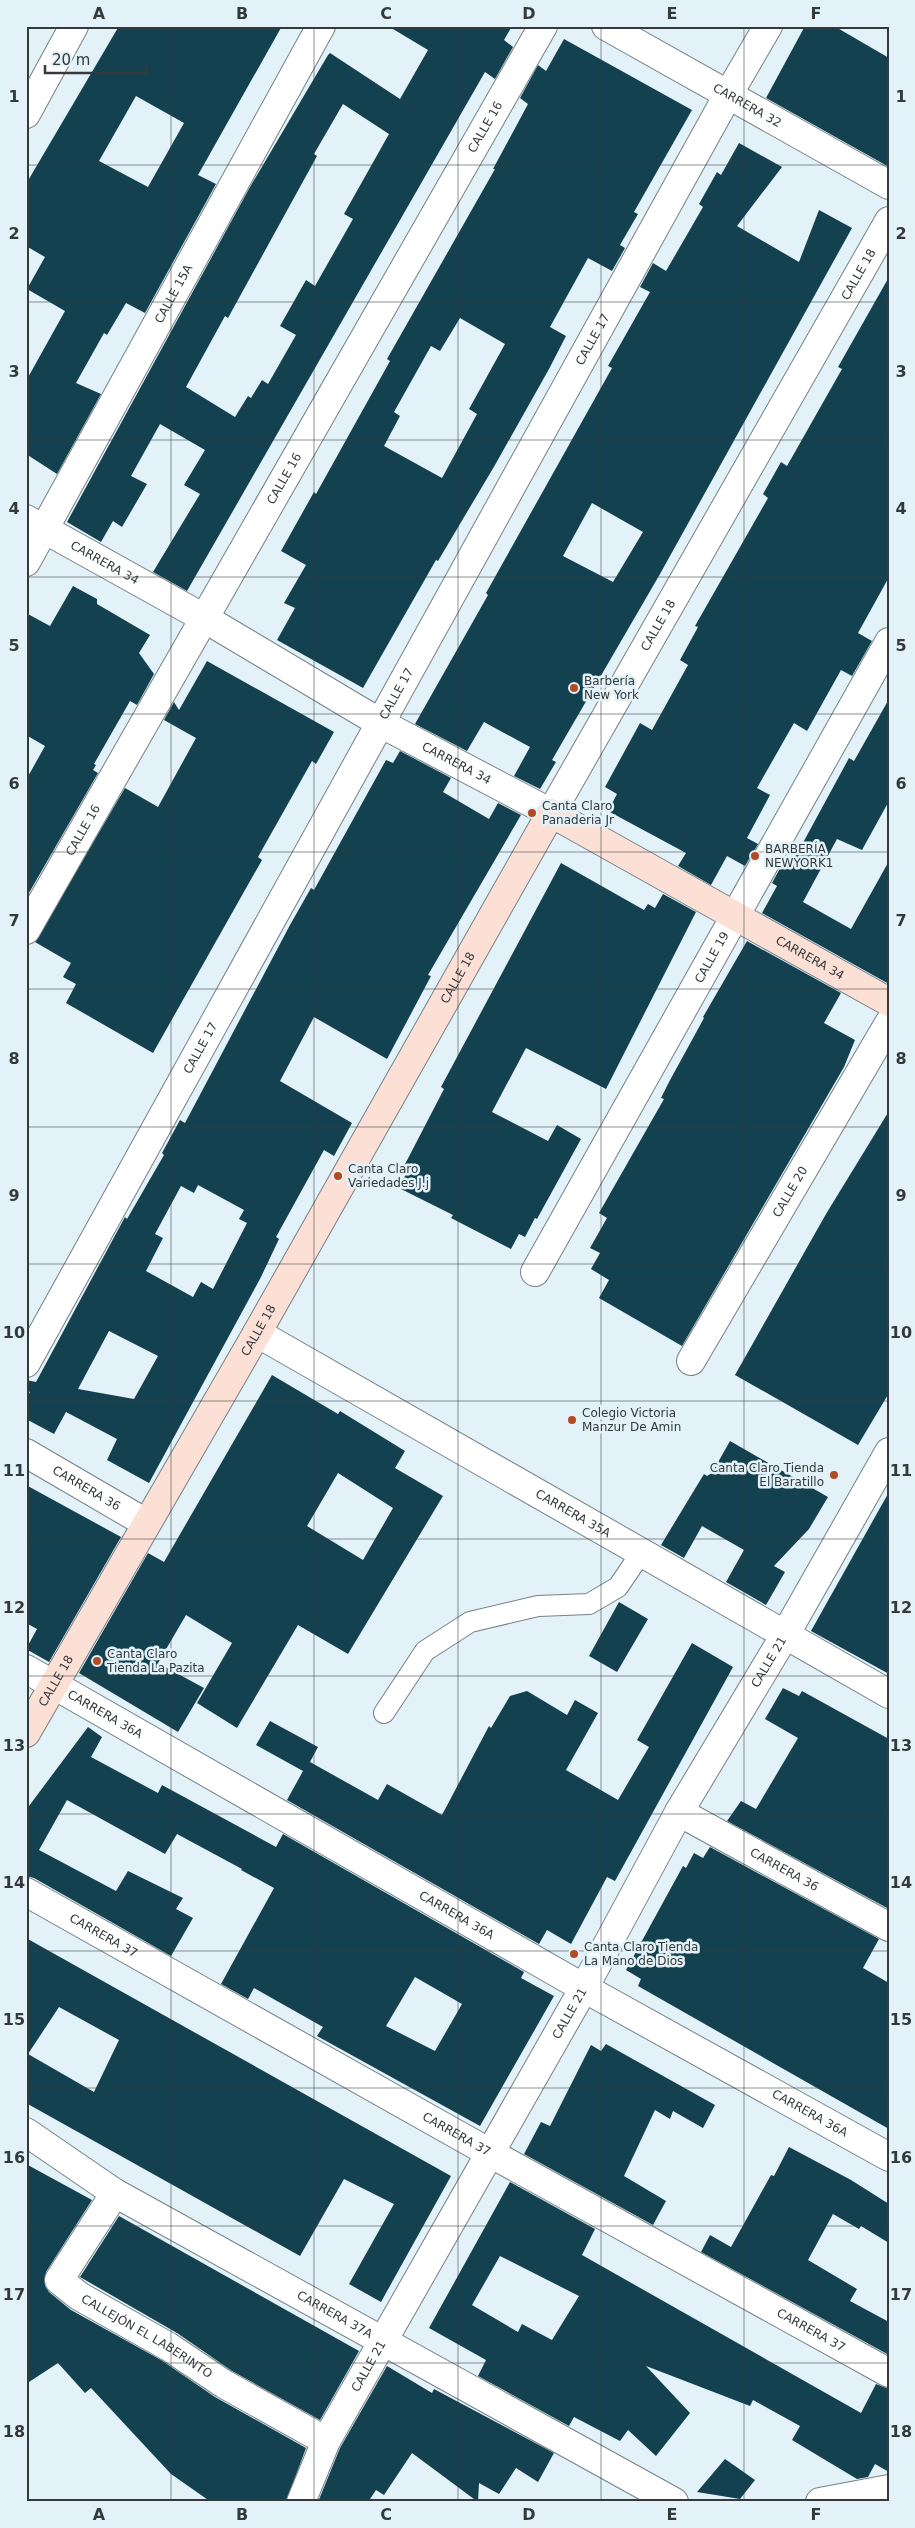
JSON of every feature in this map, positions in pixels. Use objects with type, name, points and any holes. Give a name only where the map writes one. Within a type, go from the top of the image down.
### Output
[{"type":"street","points":[[26,114],[74,26]]},
{"type":"street","name":"CALLE 15A","points":[[26,562],[36,524],[321,26]]},
{"type":"street","name":"CALLE 16","points":[[26,930],[543,26]]},
{"type":"street","name":"CARRERA 32","points":[[606,26],[889,185]]},
{"type":"street","name":"CALLE 17","points":[[26,1364],[382,724],[728,95],[768,26]]},
{"type":"street","name":"CALLE 18","points":[[26,1733],[146,1522],[257,1333],[889,221]]},
{"type":"street","name":"CARRERA 34","points":[[36,524],[204,618],[382,724],[551,813],[889,1002]]},
{"type":"street","name":"CALLE 19","points":[[535,1272],[889,642]]},
{"type":"street","name":"CALLE 20","points":[[691,1360],[889,1023]]},
{"type":"street","name":"CARRERA 35A","points":[[257,1333],[889,1694]]},
{"type":"street","name":"CARRERA 36","points":[[26,1453],[146,1522]]},
{"type":"street","name":"CALLE 21","points":[[301,2502],[326,2441],[584,1988],[679,1812],[886,1464]]},
{"type":"street","name":"CARRERA 36A","points":[[26,1669],[584,1988],[889,2157]]},
{"type":"street","name":"CARRERA 36","points":[[679,1812],[889,1927]]},
{"type":"street","name":"CARRERA 37","points":[[26,1892],[490,2153],[889,2373]]},
{"type":"street","name":"CARRERA 37A","points":[[26,2132],[115,2193],[674,2502]]},
{"type":"street","name":"CALLEJÓN EL LABERINTO","points":[[115,2193],[59,2280],[79,2296],[169,2347],[224,2384],[326,2441]]},
{"type":"street","points":[[820,2502],[889,2489]]},
{"type":"lane","points":[[384,1712],[425,1651],[470,1622],[538,1606],[589,1604],[618,1587],[642,1553]]},
{"type":"building","points":[[119,26],[282,26],[198,175],[216,184],[145,313],[126,303],[107,335],[104,333],[76,383],[101,394],[57,474],[26,454],[26,381],[65,311],[27,289],[45,257],[26,246],[26,184]],"holes":[[[136,96],[184,123],[148,187],[99,161]]]},
{"type":"building","points":[[388,26],[512,26],[504,40],[513,47],[495,79],[485,72],[187,591],[153,572],[200,494],[184,485],[205,450],[160,424],[131,476],[147,484],[122,527],[113,521],[101,542],[67,522],[250,187],[328,55],[330,53],[400,99],[428,50]],"holes":[[[343,104],[389,134],[344,214],[353,219],[315,286],[306,280],[280,326],[296,335],[268,384],[262,380],[251,398],[248,396],[235,417],[186,387],[225,316],[228,318],[317,156],[314,154]]]},
{"type":"building","points":[[805,26],[834,26],[889,58],[889,167],[766,98]]},
{"type":"building","points":[[564,39],[692,110],[634,212],[638,214],[620,245],[625,248],[612,271],[588,258],[550,327],[566,336],[549,369],[495,465],[438,561],[436,560],[363,688],[277,640],[295,608],[284,603],[306,565],[281,551],[314,492],[316,494],[390,361],[387,359],[495,169],[493,169],[528,104],[520,98],[538,65],[546,71]],"holes":[[[460,318],[505,344],[469,409],[477,414],[442,478],[384,446],[400,416],[394,412],[431,346],[440,351]]]},
{"type":"building","points":[[739,143],[782,167],[737,226],[799,262],[819,210],[852,228],[660,574],[552,760],[556,762],[540,789],[514,776],[530,747],[484,722],[467,751],[415,724],[612,368],[608,366],[650,292],[640,287],[653,263],[666,271],[703,207],[699,204],[717,172],[721,175]],"holes":[[[592,503],[643,532],[613,582],[563,556]]]},
{"type":"building","points":[[889,277],[889,577],[858,633],[872,641],[852,676],[841,670],[807,731],[794,723],[757,788],[770,795],[747,838],[758,844],[745,866],[727,856],[711,885],[678,866],[686,853],[608,811],[617,794],[605,787],[640,723],[652,730],[688,665],[680,660],[698,627],[695,626],[768,498],[763,494],[781,462],[787,466],[842,369],[838,367]]},
{"type":"building","points":[[73,586],[97,599],[97,604],[150,635],[139,653],[154,674],[137,705],[130,701],[94,764],[96,765],[93,770],[98,773],[26,898],[26,780],[45,746],[26,735],[26,613],[50,626]]},
{"type":"building","points":[[207,661],[334,732],[316,764],[312,761],[258,857],[262,860],[153,1053],[66,1003],[76,984],[63,977],[71,963],[35,942],[125,788],[158,807],[196,738],[164,720],[174,702],[179,710]]},
{"type":"building","points":[[889,699],[889,801],[862,850],[837,839],[803,902],[851,929],[889,861],[889,984],[762,913],[777,886],[772,883],[785,859],[792,863],[849,758],[854,761]]},
{"type":"building","points":[[400,751],[451,778],[443,792],[489,819],[498,803],[521,815],[428,975],[431,976],[387,1059],[314,1017],[280,1081],[352,1123],[334,1156],[324,1150],[276,1237],[279,1239],[261,1277],[149,1483],[107,1460],[117,1439],[66,1412],[54,1434],[26,1419],[26,1399],[30,1392],[26,1390],[26,1380],[36,1382],[125,1217],[127,1219],[164,1155],[162,1153],[180,1120],[185,1123],[311,888],[314,890],[386,760],[393,763]],"holes":[[[198,1185],[244,1210],[239,1219],[247,1223],[213,1289],[201,1282],[193,1297],[146,1271],[163,1238],[155,1234],[181,1186],[194,1193]],[[109,1331],[158,1356],[134,1399],[78,1389]]]},
{"type":"building","points":[[561,863],[644,910],[648,904],[655,908],[663,894],[696,912],[606,1089],[526,1048],[492,1112],[548,1141],[557,1125],[581,1139],[537,1219],[535,1218],[525,1237],[519,1234],[511,1249],[451,1218],[453,1215],[399,1188],[407,1172],[402,1170],[444,1089],[441,1087]]},
{"type":"building","points":[[747,941],[841,993],[824,1023],[855,1040],[844,1067],[682,1346],[599,1298],[609,1280],[591,1269],[600,1253],[590,1248],[607,1218],[599,1213],[664,1099],[661,1098],[703,1017]]},
{"type":"building","points":[[889,1111],[889,1393],[858,1445],[735,1375],[826,1214]]},
{"type":"building","points":[[272,1375],[338,1414],[340,1411],[405,1451],[395,1468],[443,1496],[348,1654],[298,1625],[237,1728],[197,1703],[232,1643],[186,1615],[158,1663],[204,1688],[178,1732],[79,1673],[148,1553],[164,1562]],"holes":[[[338,1473],[393,1508],[363,1560],[307,1526]]]},
{"type":"building","points":[[730,1441],[828,1497],[809,1529],[774,1566],[785,1572],[766,1605],[726,1582],[744,1550],[702,1526],[684,1558],[661,1545],[704,1474],[707,1476],[712,1473]]},
{"type":"building","points":[[26,1485],[121,1537],[49,1662],[26,1649],[37,1629],[26,1623]]},
{"type":"building","points":[[889,1492],[889,1674],[811,1631]]},
{"type":"building","points":[[619,1602],[648,1619],[617,1672],[589,1656]]},
{"type":"building","points":[[692,1643],[733,1667],[615,1881],[607,1877],[571,1944],[547,1930],[539,1944],[287,1800],[303,1771],[256,1745],[270,1721],[318,1747],[310,1762],[378,1800],[387,1784],[442,1815],[489,1726],[491,1728],[510,1696],[527,1691],[567,1715],[575,1700],[598,1713],[566,1770],[618,1800],[649,1747],[637,1740]]},
{"type":"building","points":[[783,1688],[799,1696],[802,1691],[889,1739],[889,1909],[727,1821],[741,1801],[756,1809],[798,1738],[765,1719]]},
{"type":"building","points":[[88,1727],[102,1737],[91,1757],[158,1793],[162,1785],[276,1847],[283,1834],[524,1972],[521,1978],[554,1996],[480,2126],[317,2036],[323,2027],[254,1988],[248,1999],[221,1984],[274,1888],[177,1834],[165,1854],[67,1800],[39,1850],[116,1891],[128,1871],[183,1898],[176,1909],[193,1918],[171,1956],[34,1878],[26,1876],[26,1810]],"holes":[[[415,1977],[462,2004],[435,2051],[386,2026]]]},
{"type":"building","points":[[710,1847],[879,1939],[863,1968],[889,1983],[889,2129],[638,1986],[641,1979],[626,1970],[683,1866],[686,1868],[694,1853],[703,1858]]},
{"type":"building","points":[[26,1938],[451,2176],[381,2302],[349,2284],[394,2204],[344,2179],[300,2256],[26,2103]],"holes":[[[59,2007],[119,2040],[94,2092],[28,2054]]]},
{"type":"building","points":[[606,2044],[715,2105],[703,2128],[673,2111],[670,2119],[655,2110],[624,2176],[666,2201],[653,2225],[524,2154],[541,2122],[550,2126],[591,2045],[601,2051]]},
{"type":"building","points":[[789,2147],[851,2180],[889,2204],[889,2243],[861,2226],[859,2229],[833,2214],[808,2260],[857,2289],[850,2301],[889,2322],[889,2355],[701,2252],[710,2235],[731,2247],[771,2175],[774,2176]]},
{"type":"building","points":[[26,2164],[92,2200],[46,2272],[45,2286],[49,2292],[71,2310],[161,2360],[215,2397],[306,2448],[286,2502],[211,2502],[171,2474],[91,2388],[85,2393],[58,2363],[26,2384]]},
{"type":"building","points":[[510,2182],[595,2229],[582,2255],[861,2413],[876,2384],[889,2389],[889,2472],[875,2464],[868,2477],[857,2479],[792,2440],[800,2426],[753,2400],[750,2406],[646,2366],[690,2413],[656,2456],[628,2430],[620,2441],[574,2417],[569,2426],[478,2376],[486,2360],[429,2328]],"holes":[[[500,2256],[579,2296],[552,2340],[522,2324],[518,2332],[472,2305]]]},
{"type":"building","points":[[119,2216],[359,2351],[320,2420],[232,2371],[177,2333],[80,2277]]},
{"type":"building","points":[[387,2366],[432,2393],[434,2389],[554,2453],[538,2482],[516,2468],[499,2494],[479,2483],[478,2502],[412,2453],[384,2495],[376,2490],[368,2502],[318,2502],[340,2448]]},
{"type":"building","points":[[725,2459],[755,2480],[740,2499],[697,2492]]},
{"type":"place","name":"Barbería New York","points":[[574,688]]},
{"type":"place","name":"Canta Claro Panaderia Jr","points":[[532,813]]},
{"type":"place","name":"BARBERÍA NEWYORK1","points":[[755,856]]},
{"type":"place","name":"Canta Claro Variedades J.j","points":[[338,1176]]},
{"type":"place","name":"Colegio Victoria Manzur De Amin","points":[[572,1420]]},
{"type":"place","name":"Canta Claro Tienda El Baratillo","points":[[834,1475]]},
{"type":"place","name":"Canta Claro Tienda La Pazita","points":[[97,1661]]},
{"type":"place","name":"Canta Claro Tienda La Mano de Dios","points":[[574,1954]]}]
